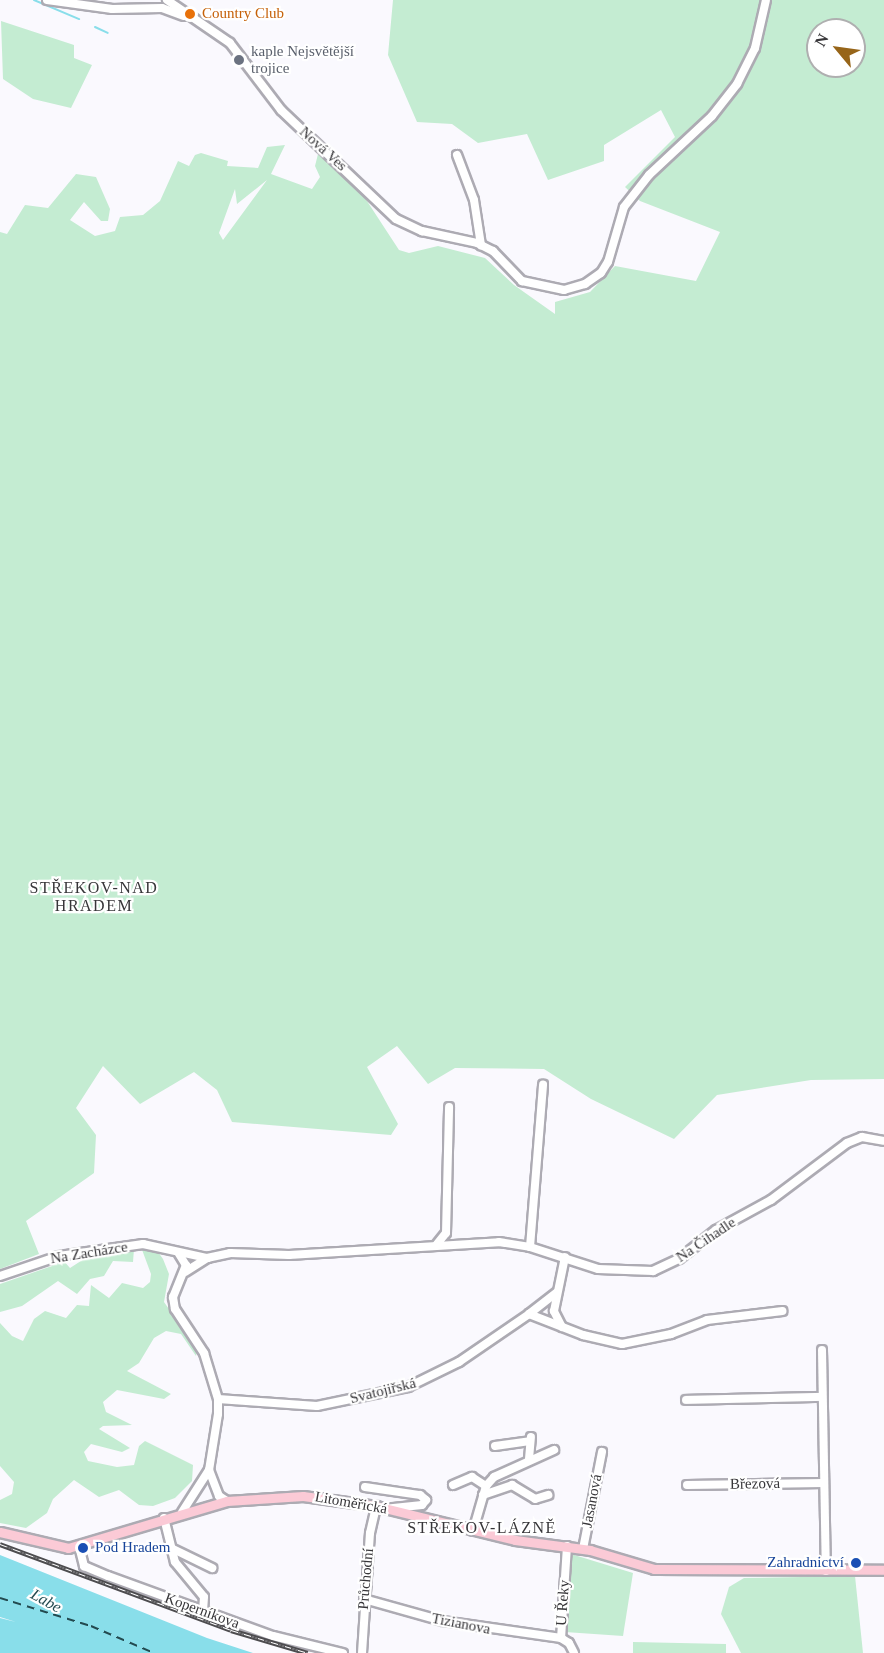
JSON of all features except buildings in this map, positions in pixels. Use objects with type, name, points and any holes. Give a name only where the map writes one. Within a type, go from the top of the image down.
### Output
[{"type":"main road","name":"Litoměřická","points":[[0,1532],[61,1548],[79,1546],[182,1512],[227,1501],[303,1496],[376,1506],[473,1531],[583,1549],[654,1569],[884,1570]]},
{"type":"street","name":"Nová Ves","points":[[47,0],[112,9],[162,8],[187,16]]},
{"type":"street","name":"Nová Ves","points":[[169,0],[187,16],[230,43],[281,110],[349,172],[381,208],[413,228],[481,246],[493,252],[522,281],[543,287],[575,289],[600,273],[608,262],[624,207],[649,175],[712,116],[737,84],[755,48],[766,0]]},
{"type":"street","points":[[457,155],[474,200],[481,246]]},
{"type":"street","points":[[530,1247],[543,1085]]},
{"type":"street","points":[[437,1244],[446,1233],[449,1107]]},
{"type":"street","name":"Na Čihadle","points":[[193,1256],[207,1257],[231,1253],[289,1255],[437,1244],[499,1242],[530,1247],[615,1271],[664,1268],[716,1230],[771,1200],[847,1143],[862,1137],[884,1141]]},
{"type":"street","name":"Na Zacházce","points":[[0,1276],[59,1256],[143,1244],[193,1256]]},
{"type":"street","points":[[178,1254],[186,1265],[173,1297],[175,1309],[204,1353],[218,1399],[208,1470],[182,1512]]},
{"type":"street","points":[[185,1272],[207,1257]]},
{"type":"street","points":[[562,1327],[555,1311],[556,1293],[565,1257]]},
{"type":"street","name":"Svatojiřská","points":[[218,1399],[317,1406],[408,1387],[459,1362],[556,1293]]},
{"type":"street","points":[[529,1314],[562,1327],[622,1344],[671,1334],[707,1320],[782,1311]]},
{"type":"street","points":[[822,1350],[826,1571]]},
{"type":"street","points":[[686,1400],[822,1397]]},
{"type":"street","points":[[495,1446],[530,1439],[529,1459]]},
{"type":"street","points":[[473,1531],[486,1486],[506,1468],[554,1450]]},
{"type":"street","name":"Jasanová","points":[[583,1549],[602,1452]]},
{"type":"street","points":[[208,1470],[219,1496],[227,1501]]},
{"type":"street","points":[[453,1485],[472,1477],[486,1486]]},
{"type":"street","name":"Březová","points":[[687,1485],[824,1483]]},
{"type":"street","points":[[483,1495],[512,1485],[535,1499],[548,1495]]},
{"type":"street","points":[[365,1487],[420,1495],[426,1500],[422,1505],[386,1509]]},
{"type":"street","name":"Průchodní","points":[[362,1653],[364,1599],[376,1506]]},
{"type":"street","points":[[164,1518],[178,1569],[204,1597],[203,1611]]},
{"type":"street","name":"Koperníkova","points":[[79,1546],[84,1566],[298,1644],[343,1653]]},
{"type":"street","name":"U Řeky","points":[[567,1546],[561,1638],[569,1643],[574,1653]]},
{"type":"street","points":[[171,1548],[212,1568]]},
{"type":"street","name":"Tizianova","points":[[364,1599],[443,1621],[561,1638]]},
{"type":"green space","points":[[393,0],[884,0],[884,1079],[811,1080],[717,1095],[674,1139],[591,1099],[544,1069],[455,1068],[428,1084],[397,1046],[367,1067],[398,1124],[391,1135],[232,1122],[217,1090],[194,1072],[140,1104],[103,1066],[76,1108],[96,1135],[94,1173],[26,1221],[39,1254],[0,1269],[0,232],[7,234],[25,205],[48,208],[76,174],[96,177],[110,209],[108,221],[101,221],[84,202],[70,220],[95,236],[115,231],[120,217],[143,215],[160,201],[178,161],[189,166],[195,155],[201,153],[228,161],[227,166],[258,168],[267,147],[285,145],[271,174],[312,189],[320,177],[315,166],[318,154],[325,151],[368,193],[365,198],[399,250],[409,253],[438,246],[485,258],[514,285],[555,314],[555,302],[590,292],[615,266],[696,281],[720,232],[640,201],[625,187],[675,137],[661,110],[604,145],[604,161],[548,180],[527,134],[478,143],[452,124],[417,122],[388,55]],"holes":[[[267,180],[223,240],[219,233],[235,189],[237,204]]]},
{"type":"green space","points":[[1,21],[74,45],[74,58],[92,65],[71,108],[33,99],[3,79]]},
{"type":"green space","points":[[141,1247],[158,1252],[163,1259],[169,1274],[164,1302],[197,1349],[196,1356],[181,1334],[166,1331],[154,1338],[139,1363],[127,1371],[171,1394],[164,1399],[117,1390],[103,1402],[106,1412],[132,1425],[103,1426],[99,1429],[130,1448],[122,1452],[91,1444],[84,1452],[88,1461],[117,1467],[134,1465],[139,1446],[145,1441],[193,1465],[192,1481],[175,1498],[153,1506],[139,1505],[119,1490],[99,1497],[74,1480],[53,1499],[47,1513],[26,1528],[0,1523],[0,1500],[12,1494],[14,1482],[0,1466],[0,1323],[12,1336],[23,1341],[34,1319],[45,1311],[66,1318],[77,1305],[89,1306],[91,1285],[109,1298],[122,1283],[143,1288],[150,1282],[151,1274]]},
{"type":"green space","points":[[134,1249],[133,1262],[113,1261],[104,1276],[90,1279],[77,1294],[58,1281],[22,1306],[0,1312],[0,1284],[52,1266],[50,1261],[63,1260],[70,1268],[84,1259]]},
{"type":"green space","points":[[571,1554],[633,1573],[623,1636],[565,1632]]},
{"type":"green space","points":[[855,1576],[863,1653],[741,1653],[721,1614],[729,1587],[744,1578]]},
{"type":"green space","points":[[633,1642],[726,1644],[726,1653],[633,1653]]},
{"type":"water","name":"Labe","points":[[0,1555],[207,1638],[253,1653],[0,1653],[0,1618],[16,1622],[0,1617]]},
{"type":"waterway","points":[[34,0],[79,19]]},
{"type":"waterway","points":[[95,27],[108,33]]},
{"type":"ferry route","points":[[0,1598],[91,1626],[154,1653]]},
{"type":"railway","points":[[0,1544],[231,1630],[308,1653]]},
{"type":"place","name":"Country Club","points":[[190,14]]},
{"type":"place","name":"kaple Nejsvětější trojice","points":[[239,60]]},
{"type":"place","name":"Pod Hradem","points":[[83,1548]]},
{"type":"place","name":"Zahradnictví","points":[[856,1563]]},
{"type":"district","name":"STŘEKOV-NAD HRADEM","points":[[94,897]]},
{"type":"district","name":"STŘEKOV-LÁZNĚ","points":[[482,1528]]}]
